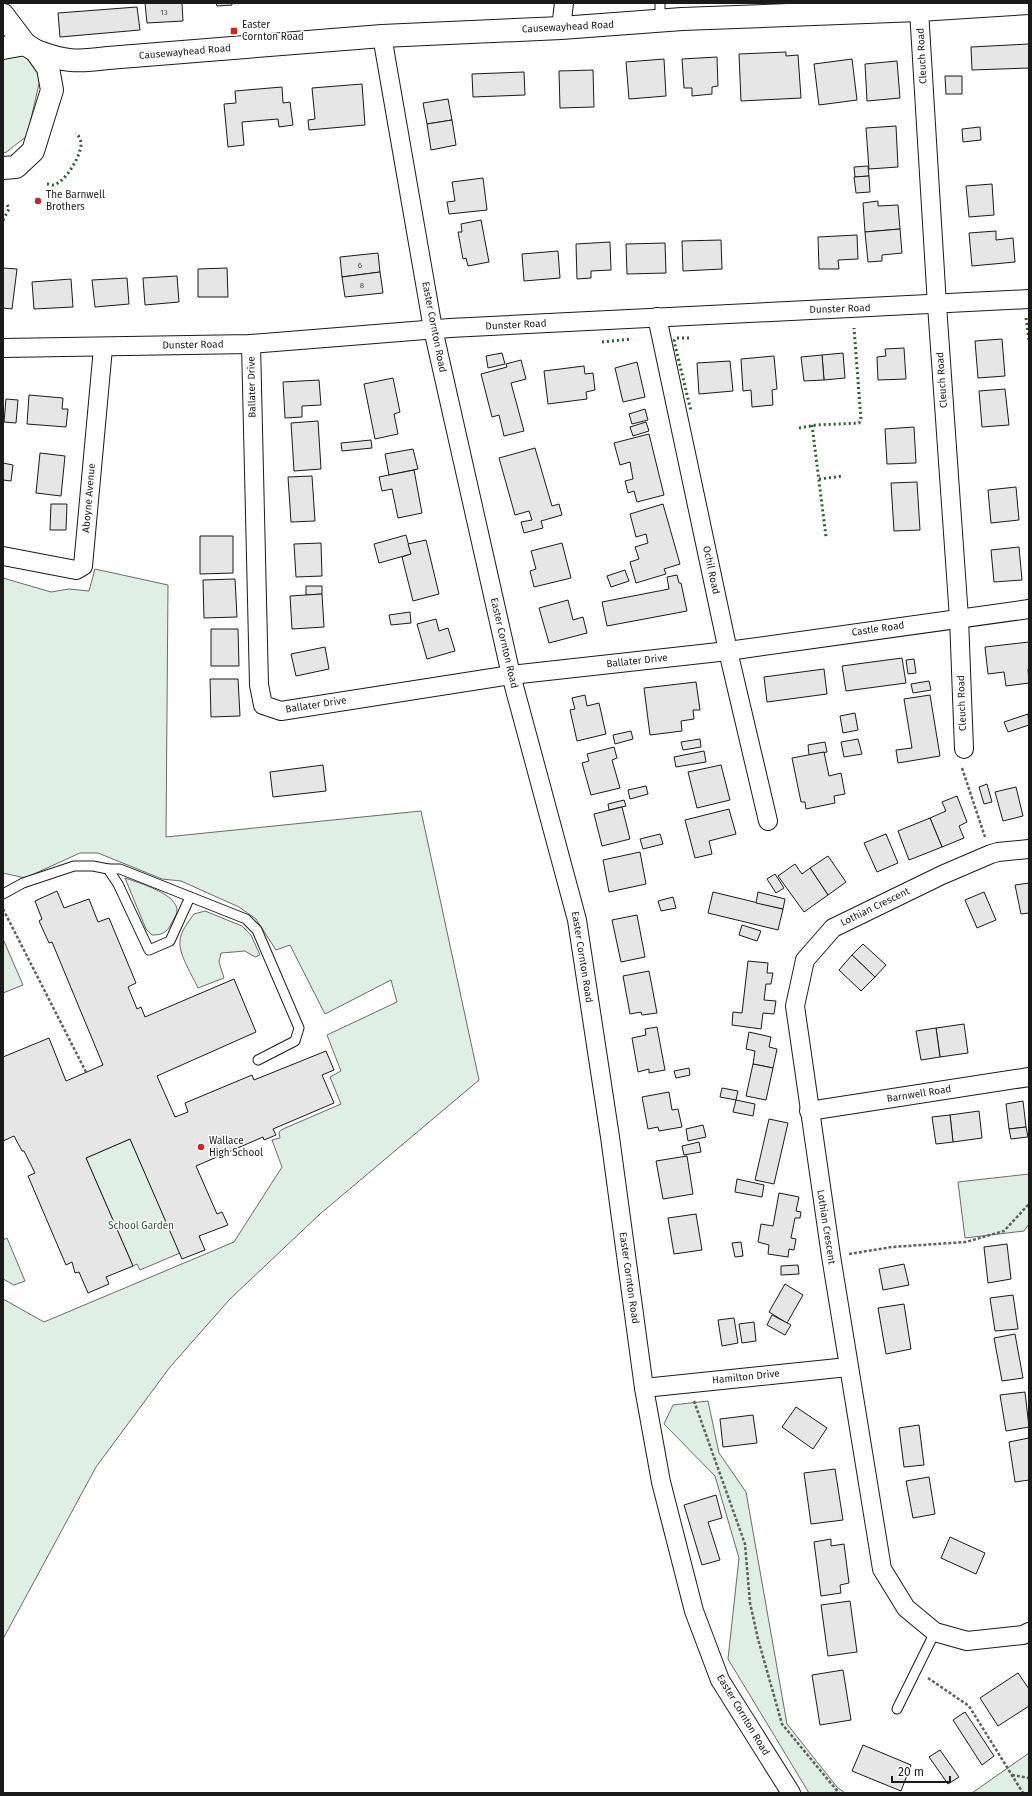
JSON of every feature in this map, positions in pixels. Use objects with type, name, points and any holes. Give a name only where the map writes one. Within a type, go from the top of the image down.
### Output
[{"type":"main road","name":"Causewayhead Road","points":[[30,47],[56,58],[80,62],[108,58],[382,36],[561,28],[660,12],[919,7],[1029,3]]},
{"type":"main road","points":[[3,15],[48,68],[52,90],[33,151],[7,171]]},
{"type":"main road","points":[[3,48],[7,46],[30,47]]},
{"type":"main road","name":"Causewayhead Road","points":[[52,90],[63,77],[108,58]]},
{"type":"street","points":[[561,28],[564,3]]},
{"type":"street","name":"Cleuch Road","points":[[919,7],[937,305],[959,618],[964,749]]},
{"type":"street","name":"Easter Cornton Road","points":[[382,36],[433,329],[511,675],[577,920],[644,1388],[661,1482],[694,1611],[720,1680],[791,1793]]},
{"type":"street","name":"Dunster Road","points":[[3,348],[103,348],[251,344],[433,329],[1029,300]]},
{"type":"street","name":"Ochil Road","points":[[657,317],[728,651],[768,821]]},
{"type":"street","name":"Ballater Drive","points":[[251,344],[259,684],[263,704],[281,711],[511,675],[728,651]]},
{"type":"street","name":"Aboyne Avenue","points":[[3,556],[76,570],[83,566],[103,348]]},
{"type":"street","name":"Castle Road","points":[[728,651],[1029,609]]},
{"type":"street","name":"Lothian Crescent","points":[[1029,848],[991,854],[942,875],[833,928],[805,960],[795,1006],[809,1111],[848,1367],[882,1569],[906,1608],[935,1632],[967,1641],[1023,1636],[1029,1632]]},
{"type":"street","name":"Barnwell Road","points":[[809,1111],[1029,1077]]},
{"type":"street","name":"Hamilton Drive","points":[[644,1388],[848,1367]]},
{"type":"lane","points":[[3,894],[23,883],[74,866],[93,866],[108,869],[120,869],[246,919],[257,930],[300,1028],[295,1040],[258,1060]]},
{"type":"lane","points":[[108,869],[118,884],[149,950],[170,941],[190,897]]},
{"type":"lane","points":[[896,1709],[935,1632]]},
{"type":"path","points":[[964,749],[958,757],[991,854]]},
{"type":"path","points":[[3,909],[86,1072]]},
{"type":"path","points":[[831,1256],[892,1247],[966,1242],[1004,1231],[1029,1204]]},
{"type":"path","points":[[688,1383],[745,1544],[752,1610],[758,1639],[782,1724],[839,1793]]},
{"type":"path","points":[[916,1670],[969,1706],[1023,1793]]},
{"type":"path","points":[[1011,1775],[1029,1778]]},
{"type":"green space","points":[[26,53],[41,75],[27,136],[5,153],[3,152],[3,54]]},
{"type":"green space","points":[[95,569],[168,585],[166,837],[421,811],[479,1080],[320,1214],[230,1299],[170,1367],[96,1467],[3,1639],[3,1299],[44,1322],[234,1242],[282,1167],[272,1140],[280,1138],[279,1132],[283,1129],[341,1104],[330,1077],[341,1071],[327,1035],[397,1002],[391,980],[325,1014],[290,945],[276,950],[256,919],[239,907],[181,881],[162,879],[98,853],[80,853],[25,878],[3,873],[3,578],[51,592],[69,589],[89,591]]},
{"type":"green space","points":[[125,878],[157,890],[172,900],[176,906],[177,912],[166,931],[158,935],[152,935],[146,929]]},
{"type":"green space","points":[[205,911],[242,926],[251,935],[260,955],[255,957],[245,951],[221,953],[219,962],[224,978],[198,988],[183,958],[180,938],[187,923],[194,914]]},
{"type":"green space","points":[[3,939],[23,985],[3,993]]},
{"type":"green space","name":"School Garden","points":[[130,1139],[180,1253],[140,1270],[137,1264],[133,1266],[86,1158]]},
{"type":"green space","points":[[1029,1174],[1029,1224],[1024,1231],[965,1238],[958,1182]]},
{"type":"green space","points":[[7,1238],[25,1281],[14,1285],[3,1279],[3,1240]]},
{"type":"green space","points":[[708,1401],[719,1453],[746,1492],[787,1724],[837,1787],[845,1793],[809,1793],[728,1659],[739,1558],[715,1476],[664,1424],[673,1405]]},
{"type":"green space","points":[[1029,1753],[1029,1793],[972,1793]]},
{"type":"building","points":[[145,3],[182,3],[183,21],[147,23]]},
{"type":"building","points":[[216,3],[232,3],[232,5],[217,6]]},
{"type":"building","points":[[137,7],[140,30],[60,37],[58,13]]},
{"type":"building","points":[[1029,44],[1029,68],[972,70],[971,47]]},
{"type":"building","points":[[786,52],[786,56],[798,55],[801,98],[741,101],[739,54]]},
{"type":"building","points":[[717,57],[718,86],[712,87],[712,94],[692,96],[692,88],[684,88],[682,59]]},
{"type":"building","points":[[664,59],[666,96],[629,99],[626,62]]},
{"type":"building","points":[[852,59],[857,100],[819,105],[814,64]]},
{"type":"building","points":[[897,61],[900,98],[867,101],[865,64]]},
{"type":"building","points":[[593,70],[594,107],[560,108],[559,71]]},
{"type":"building","points":[[524,72],[525,95],[473,97],[472,74]]},
{"type":"building","points":[[945,76],[962,76],[962,94],[946,94]]},
{"type":"building","points":[[362,84],[365,125],[309,130],[308,120],[315,119],[312,88]]},
{"type":"building","points":[[282,87],[283,103],[290,102],[293,125],[279,127],[278,119],[242,122],[244,145],[228,147],[224,104],[236,103],[235,91]]},
{"type":"building","points":[[448,99],[452,120],[427,124],[423,103]]},
{"type":"building","points":[[452,120],[456,145],[431,150],[427,124]]},
{"type":"building","points":[[896,126],[898,167],[869,169],[866,128]]},
{"type":"building","points":[[980,127],[981,140],[963,142],[962,129]]},
{"type":"building","points":[[868,166],[869,176],[855,177],[854,167]]},
{"type":"building","points":[[869,176],[870,192],[856,193],[854,177]]},
{"type":"building","points":[[483,178],[487,210],[449,214],[447,202],[455,201],[452,182]]},
{"type":"building","points":[[992,184],[994,215],[969,217],[966,186]]},
{"type":"building","points":[[878,201],[878,206],[898,205],[900,229],[865,232],[863,203]]},
{"type":"building","points":[[481,220],[489,262],[468,266],[466,258],[463,259],[458,232],[462,232],[461,224]]},
{"type":"building","points":[[900,229],[902,253],[882,255],[882,261],[868,262],[865,232]]},
{"type":"building","points":[[996,231],[996,240],[1013,238],[1015,262],[972,266],[969,233]]},
{"type":"building","points":[[857,235],[858,259],[838,260],[839,269],[819,269],[818,237]]},
{"type":"building","points":[[721,240],[722,269],[683,271],[682,241]]},
{"type":"building","points":[[610,242],[611,270],[591,271],[591,278],[577,279],[576,244]]},
{"type":"building","points":[[665,243],[666,273],[627,274],[626,244]]},
{"type":"building","points":[[558,251],[560,278],[524,281],[522,254]]},
{"type":"building","points":[[378,253],[380,272],[342,277],[340,257]]},
{"type":"building","points":[[3,268],[17,269],[12,309],[3,308]]},
{"type":"building","points":[[227,268],[228,297],[198,297],[198,269]]},
{"type":"building","points":[[380,272],[383,293],[345,297],[342,277]]},
{"type":"building","points":[[177,276],[179,302],[145,305],[143,278]]},
{"type":"building","points":[[127,278],[129,304],[95,307],[92,280]]},
{"type":"building","points":[[71,279],[73,307],[34,309],[32,282]]},
{"type":"building","points":[[1002,339],[1005,376],[978,378],[975,341]]},
{"type":"building","points":[[904,348],[906,379],[878,380],[877,357],[886,356],[885,349]]},
{"type":"building","points":[[502,353],[505,364],[488,368],[486,356]]},
{"type":"building","points":[[843,353],[845,378],[824,380],[822,355]]},
{"type":"building","points":[[822,355],[824,380],[804,381],[801,357]]},
{"type":"building","points":[[774,356],[777,389],[772,390],[773,405],[752,407],[751,390],[743,391],[741,359]]},
{"type":"building","points":[[521,360],[526,379],[511,383],[524,431],[504,436],[499,415],[492,417],[481,374],[507,367],[506,364]]},
{"type":"building","points":[[730,361],[733,391],[699,394],[697,363]]},
{"type":"building","points":[[637,362],[645,397],[623,402],[615,368]]},
{"type":"building","points":[[584,366],[585,374],[593,373],[595,390],[586,392],[587,399],[548,404],[544,371]]},
{"type":"building","points":[[393,378],[400,412],[394,414],[398,434],[375,439],[364,384]]},
{"type":"building","points":[[319,380],[321,405],[302,406],[302,417],[285,418],[283,382]]},
{"type":"building","points":[[1005,389],[1009,425],[982,427],[979,391]]},
{"type":"building","points":[[29,395],[63,398],[62,409],[68,409],[66,427],[27,424]]},
{"type":"building","points":[[6,399],[18,400],[16,423],[4,422]]},
{"type":"building","points":[[645,409],[648,420],[632,424],[629,414]]},
{"type":"building","points":[[318,421],[321,469],[294,471],[291,423]]},
{"type":"building","points":[[646,422],[649,431],[633,436],[630,427]]},
{"type":"building","points":[[914,427],[916,463],[887,464],[885,429]]},
{"type":"building","points":[[649,434],[664,495],[637,502],[634,491],[628,493],[625,481],[633,479],[630,462],[620,465],[614,443]]},
{"type":"building","points":[[371,440],[372,448],[342,451],[341,443]]},
{"type":"building","points":[[535,448],[552,506],[559,504],[562,515],[541,521],[543,528],[524,533],[521,522],[532,520],[529,511],[515,515],[499,458]]},
{"type":"building","points":[[413,449],[418,469],[389,475],[385,454]]},
{"type":"building","points":[[40,453],[65,456],[61,496],[36,493]]},
{"type":"building","points":[[3,463],[13,465],[11,481],[3,480]]},
{"type":"building","points":[[414,470],[422,513],[398,518],[392,489],[382,491],[379,477]]},
{"type":"building","points":[[312,476],[315,521],[291,522],[288,477]]},
{"type":"building","points":[[917,482],[920,530],[894,531],[891,483]]},
{"type":"building","points":[[1016,487],[1019,520],[991,523],[988,490]]},
{"type":"building","points":[[51,504],[67,504],[66,530],[50,530]]},
{"type":"building","points":[[663,504],[680,564],[664,569],[666,574],[636,583],[630,562],[639,559],[635,547],[648,543],[646,534],[636,537],[630,514]]},
{"type":"building","points":[[406,535],[411,554],[379,563],[374,544]]},
{"type":"building","points":[[200,536],[233,536],[233,573],[200,574]]},
{"type":"building","points":[[426,540],[439,594],[413,601],[402,557],[411,554],[408,544]]},
{"type":"building","points":[[321,543],[322,576],[296,577],[294,544]]},
{"type":"building","points":[[562,543],[571,578],[534,587],[530,571],[536,569],[531,551]]},
{"type":"building","points":[[1019,547],[1022,580],[994,582],[991,550]]},
{"type":"building","points":[[625,570],[629,581],[611,587],[607,576]]},
{"type":"building","points":[[677,575],[679,583],[681,583],[687,611],[607,626],[602,602],[669,589],[667,577]]},
{"type":"building","points":[[235,579],[237,617],[204,618],[203,580]]},
{"type":"building","points":[[306,586],[322,586],[322,594],[306,595]]},
{"type":"building","points":[[322,594],[324,627],[292,629],[290,596]]},
{"type":"building","points":[[568,600],[573,620],[583,617],[587,633],[549,643],[539,608]]},
{"type":"building","points":[[410,612],[411,623],[391,625],[389,615]]},
{"type":"building","points":[[436,619],[439,631],[448,628],[455,651],[427,659],[417,624]]},
{"type":"building","points":[[211,629],[238,629],[239,666],[211,666]]},
{"type":"building","points":[[1029,642],[1029,683],[1006,686],[1004,672],[988,674],[985,647]]},
{"type":"building","points":[[325,647],[329,669],[296,676],[291,654]]},
{"type":"building","points":[[902,658],[906,683],[846,691],[842,666]]},
{"type":"building","points":[[914,659],[916,673],[908,674],[906,660]]},
{"type":"building","points":[[824,669],[827,694],[767,702],[764,677]]},
{"type":"building","points":[[210,679],[238,679],[240,716],[211,717]]},
{"type":"building","points":[[929,681],[931,690],[913,693],[911,684]]},
{"type":"building","points":[[696,682],[700,710],[693,710],[694,719],[681,721],[682,731],[650,735],[644,688]]},
{"type":"building","points":[[585,695],[587,706],[599,703],[606,734],[577,741],[570,710],[575,709],[572,698]]},
{"type":"building","points":[[930,695],[940,756],[898,763],[896,750],[912,748],[904,699]]},
{"type":"building","points":[[855,713],[858,730],[843,733],[840,716]]},
{"type":"building","points":[[1028,714],[1029,725],[1008,732],[1004,722]]},
{"type":"building","points":[[631,731],[633,739],[615,744],[613,735]]},
{"type":"building","points":[[700,739],[701,747],[683,750],[681,742]]},
{"type":"building","points":[[858,739],[862,754],[844,757],[841,742]]},
{"type":"building","points":[[825,742],[827,752],[809,755],[808,745]]},
{"type":"building","points":[[614,747],[617,758],[612,760],[620,788],[591,795],[582,763],[589,761],[587,754]]},
{"type":"building","points":[[704,751],[706,762],[676,767],[674,757]]},
{"type":"building","points":[[824,752],[829,776],[841,773],[845,794],[834,796],[835,803],[806,809],[805,802],[801,802],[792,758]]},
{"type":"building","points":[[323,765],[326,791],[273,797],[270,772]]},
{"type":"building","points":[[721,765],[730,800],[697,808],[688,772]]},
{"type":"building","points":[[987,784],[992,802],[984,804],[979,787]]},
{"type":"building","points":[[646,786],[648,794],[630,799],[628,790]]},
{"type":"building","points":[[1016,787],[1023,816],[1003,821],[995,792]]},
{"type":"building","points":[[957,796],[967,822],[959,826],[964,838],[942,847],[930,818],[946,811],[942,802]]},
{"type":"building","points":[[624,800],[626,806],[609,810],[608,804]]},
{"type":"building","points":[[622,807],[630,839],[602,846],[594,814]]},
{"type":"building","points":[[729,809],[736,834],[709,841],[712,854],[695,858],[685,820]]},
{"type":"building","points":[[930,818],[942,847],[909,860],[898,831]]},
{"type":"building","points":[[660,834],[663,844],[643,849],[640,839]]},
{"type":"building","points":[[886,834],[898,863],[877,872],[864,843]]},
{"type":"building","points":[[640,852],[646,884],[609,892],[603,860]]},
{"type":"building","points":[[828,856],[846,882],[828,895],[810,868]]},
{"type":"building","points":[[795,864],[802,874],[810,868],[828,895],[804,912],[778,876]]},
{"type":"building","points":[[775,874],[784,888],[776,893],[767,879]]},
{"type":"building","points":[[1029,883],[1029,913],[1021,914],[1015,885]]},
{"type":"building","name":"Wallace High School","points":[[57,891],[64,908],[89,899],[98,922],[109,918],[136,983],[128,987],[137,1009],[141,1007],[145,1017],[234,979],[256,1032],[157,1076],[175,1117],[188,1112],[185,1103],[252,1075],[254,1080],[326,1051],[334,1070],[322,1075],[334,1103],[273,1129],[276,1135],[264,1140],[263,1137],[196,1166],[217,1214],[222,1212],[228,1225],[199,1236],[205,1250],[182,1259],[130,1139],[86,1158],[133,1266],[106,1277],[109,1284],[88,1293],[79,1272],[75,1273],[72,1262],[66,1265],[28,1176],[35,1173],[24,1151],[22,1151],[14,1136],[3,1141],[3,1057],[49,1038],[66,1081],[103,1065],[52,942],[49,943],[39,921],[42,919],[35,901]]},
{"type":"building","points":[[713,892],[783,909],[778,930],[708,913]]},
{"type":"building","points":[[758,892],[785,899],[783,909],[756,903]]},
{"type":"building","points":[[984,892],[996,920],[977,928],[965,900]]},
{"type":"building","points":[[673,897],[676,908],[661,911],[658,901]]},
{"type":"building","points":[[637,915],[645,957],[621,962],[612,920]]},
{"type":"building","points":[[742,925],[761,931],[757,941],[739,935]]},
{"type":"building","points":[[863,944],[886,965],[875,977],[852,955]]},
{"type":"building","points":[[852,955],[875,977],[861,991],[839,970]]},
{"type":"building","points":[[748,961],[768,963],[767,973],[773,973],[771,984],[766,984],[764,1000],[776,1001],[774,1014],[763,1013],[761,1029],[732,1025],[733,1012],[742,1013]]},
{"type":"building","points":[[649,971],[657,1013],[642,1015],[641,1012],[630,1014],[623,976]]},
{"type":"building","points":[[964,1024],[968,1053],[940,1057],[936,1028]]},
{"type":"building","points":[[657,1027],[665,1070],[649,1073],[649,1069],[638,1072],[632,1038],[646,1035],[645,1029]]},
{"type":"building","points":[[936,1028],[940,1057],[921,1060],[916,1031]]},
{"type":"building","points":[[749,1032],[771,1037],[769,1047],[777,1049],[773,1068],[753,1064],[755,1051],[746,1049]]},
{"type":"building","points":[[753,1064],[773,1068],[766,1100],[746,1096]]},
{"type":"building","points":[[689,1068],[690,1075],[676,1078],[674,1071]]},
{"type":"building","points":[[722,1088],[738,1091],[736,1100],[720,1097]]},
{"type":"building","points":[[669,1092],[672,1110],[678,1109],[682,1127],[659,1131],[658,1127],[648,1129],[642,1097]]},
{"type":"building","points":[[736,1100],[755,1104],[753,1116],[733,1112]]},
{"type":"building","points":[[1023,1101],[1026,1127],[1009,1129],[1006,1104]]},
{"type":"building","points":[[979,1111],[982,1138],[953,1142],[950,1115]]},
{"type":"building","points":[[950,1115],[953,1142],[936,1144],[932,1117]]},
{"type":"building","points":[[769,1119],[788,1123],[774,1184],[755,1180]]},
{"type":"building","points":[[703,1125],[706,1137],[688,1141],[686,1129]]},
{"type":"building","points":[[1026,1127],[1028,1137],[1011,1139],[1009,1129]]},
{"type":"building","points":[[699,1142],[701,1152],[684,1155],[682,1146]]},
{"type":"building","points":[[687,1156],[693,1194],[663,1199],[656,1161]]},
{"type":"building","points":[[737,1179],[764,1185],[762,1197],[735,1192]]},
{"type":"building","points":[[779,1193],[799,1197],[796,1211],[801,1212],[800,1218],[795,1218],[791,1238],[796,1239],[794,1250],[789,1249],[788,1257],[768,1254],[769,1245],[758,1242],[761,1224],[773,1226]]},
{"type":"building","points":[[696,1214],[702,1250],[674,1254],[668,1218]]},
{"type":"building","points":[[741,1242],[743,1256],[735,1257],[732,1243]]},
{"type":"building","points":[[1007,1244],[1011,1279],[988,1283],[984,1247]]},
{"type":"building","points":[[904,1264],[909,1285],[883,1290],[879,1269]]},
{"type":"building","points":[[798,1265],[799,1274],[781,1275],[781,1266]]},
{"type":"building","points":[[785,1284],[803,1295],[787,1323],[769,1312]]},
{"type":"building","points":[[1013,1295],[1018,1329],[995,1331],[990,1298]]},
{"type":"building","points":[[904,1304],[911,1349],[886,1354],[878,1308]]},
{"type":"building","points":[[772,1315],[791,1325],[785,1335],[767,1325]]},
{"type":"building","points":[[734,1318],[738,1343],[722,1346],[718,1320]]},
{"type":"building","points":[[754,1322],[756,1341],[742,1343],[739,1324]]},
{"type":"building","points":[[1015,1334],[1023,1378],[1002,1381],[994,1338]]},
{"type":"building","points":[[1025,1392],[1029,1427],[1006,1431],[1000,1395]]},
{"type":"building","points":[[796,1407],[827,1428],[813,1449],[782,1427]]},
{"type":"building","points":[[753,1415],[757,1443],[723,1447],[720,1419]]},
{"type":"building","points":[[919,1425],[924,1465],[904,1467],[899,1428]]},
{"type":"building","points":[[1029,1438],[1029,1480],[1015,1482],[1009,1442]]},
{"type":"building","points":[[835,1469],[843,1520],[811,1524],[804,1473]]},
{"type":"building","points":[[929,1477],[935,1514],[913,1518],[906,1481]]},
{"type":"building","points":[[716,1495],[722,1518],[708,1522],[720,1560],[702,1565],[684,1505]]},
{"type":"building","points":[[950,1537],[985,1553],[976,1574],[941,1558]]},
{"type":"building","points":[[831,1539],[831,1546],[844,1544],[849,1583],[840,1585],[841,1593],[821,1596],[814,1542]]},
{"type":"building","points":[[850,1601],[857,1652],[828,1656],[821,1605]]},
{"type":"building","points":[[843,1670],[851,1720],[820,1725],[812,1675]]},
{"type":"building","points":[[1018,1673],[1029,1689],[1029,1706],[998,1726],[980,1698]]},
{"type":"building","points":[[965,1712],[994,1756],[982,1765],[953,1720]]},
{"type":"building","points":[[863,1745],[911,1765],[901,1791],[852,1771]]},
{"type":"building","points":[[940,1750],[959,1777],[948,1784],[929,1757]]},
{"type":"hedge","points":[[47,184],[53,185],[58,183],[72,168],[81,144],[80,138],[76,133]]},
{"type":"hedge","points":[[3,220],[9,209],[7,204]]},
{"type":"hedge","points":[[1026,318],[1029,340]]},
{"type":"hedge","points":[[799,428],[816,425],[859,423],[861,420],[854,328]]},
{"type":"hedge","points":[[689,338],[676,338],[674,341],[691,411]]},
{"type":"hedge","points":[[602,342],[632,339]]},
{"type":"hedge","points":[[812,425],[826,537]]},
{"type":"hedge","points":[[819,479],[843,476]]},
{"type":"place","name":"Easter Cornton Road","points":[[234,31]]},
{"type":"place","name":"The Barnwell Brothers","points":[[38,201]]},
{"type":"place","name":"Wallace High School","points":[[201,1147]]}]
